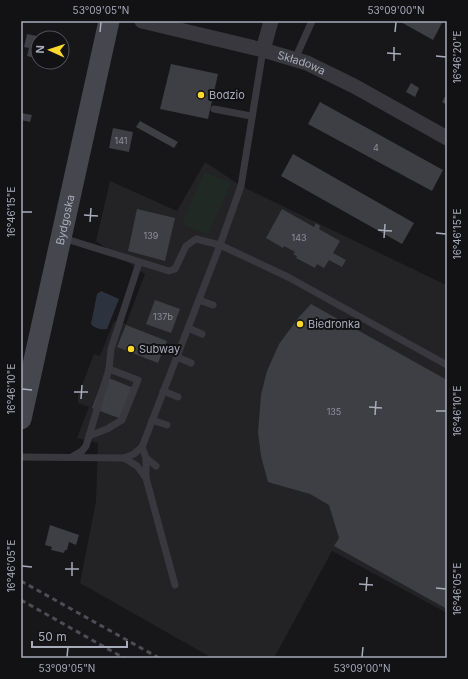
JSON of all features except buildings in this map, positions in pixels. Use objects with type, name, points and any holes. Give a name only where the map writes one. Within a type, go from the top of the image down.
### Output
[{"type":"street","name":"Bydgoska","points":[[21,420],[109,21]]},
{"type":"street","name":"Składowa","points":[[142,21],[295,59],[354,86],[447,138]]},
{"type":"street","points":[[263,50],[270,21]]},
{"type":"lane","points":[[295,59],[312,21]]},
{"type":"lane","points":[[21,457],[124,458],[134,454],[142,447],[220,245],[241,186],[251,116],[263,50]]},
{"type":"lane","points":[[214,108],[251,116]]},
{"type":"lane","points":[[62,238],[169,271],[175,269],[186,246],[196,240],[220,245],[288,277],[447,365]]},
{"type":"lane","points":[[71,457],[82,451],[86,446],[109,369],[111,349],[140,263]]},
{"type":"lane","points":[[199,300],[213,306]]},
{"type":"lane","points":[[188,328],[202,334]]},
{"type":"lane","points":[[177,357],[190,363]]},
{"type":"lane","points":[[89,436],[107,429],[122,420],[138,380],[109,369]]},
{"type":"lane","points":[[163,391],[178,397]]},
{"type":"lane","points":[[152,420],[167,425]]},
{"type":"lane","points":[[86,446],[87,452],[92,456],[97,457]]},
{"type":"lane","points":[[142,447],[146,458],[146,478],[176,585]]},
{"type":"lane","points":[[124,458],[137,466],[146,478]]},
{"type":"lane","points":[[146,458],[156,466]]},
{"type":"shaded area","points":[[205,162],[241,186],[446,285],[447,613],[332,551],[274,658],[212,658],[80,583],[96,501],[98,443],[77,438],[89,407],[78,403],[78,396],[94,354],[100,356],[114,321],[126,324],[145,274],[96,241],[110,181],[177,211]]},
{"type":"shaded area","points":[[204,172],[231,183],[208,235],[182,224]]},
{"type":"shaded area","points":[[101,291],[119,299],[107,329],[94,327],[91,324],[97,294]]},
{"type":"railway","points":[[21,581],[159,658]]},
{"type":"railway","points":[[21,600],[124,658]]},
{"type":"place","name":"Bodzio","points":[[201,95]]},
{"type":"place","name":"Biedronka","points":[[300,324]]},
{"type":"place","name":"Subway","points":[[131,349]]}]
